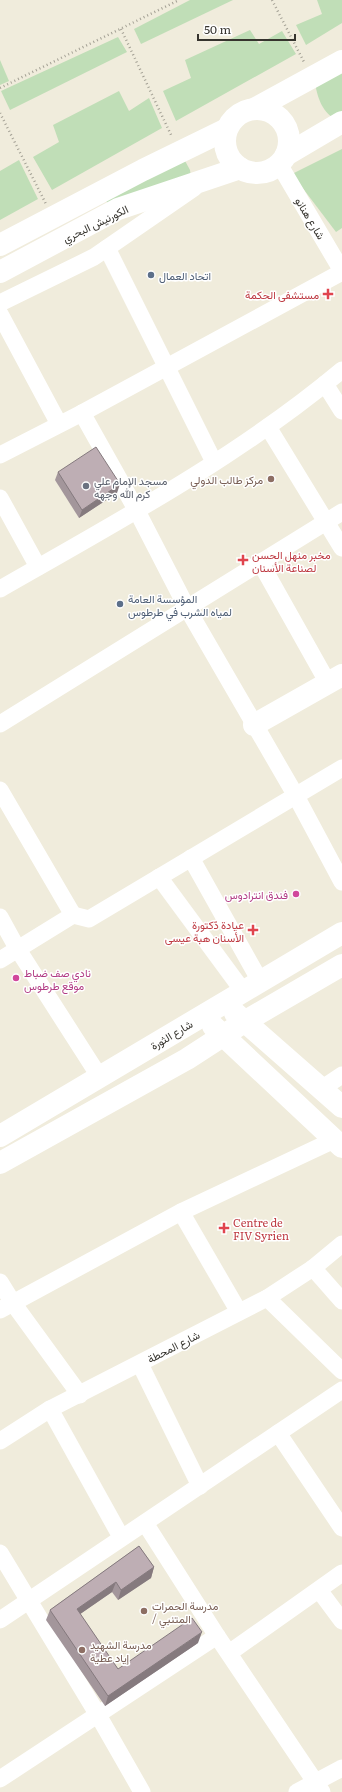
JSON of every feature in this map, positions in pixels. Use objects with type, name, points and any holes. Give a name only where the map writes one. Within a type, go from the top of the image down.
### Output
[{"type":"main road","points":[[0,245],[227,129],[238,116],[245,111],[254,109],[342,61]]},
{"type":"main road","points":[[254,109],[272,113],[280,119],[286,127],[289,136],[288,146],[282,160]]},
{"type":"main road","points":[[227,129],[225,140],[226,151],[232,161],[240,168],[250,172],[260,173],[270,170],[282,160],[342,122]]},
{"type":"main road","name":"الكورنيش البحري","points":[[0,272],[118,209],[240,168]]},
{"type":"main road","points":[[254,725],[335,679]]},
{"type":"main road","name":"شارع الثورة","points":[[0,1136],[342,933]]},
{"type":"main road","points":[[0,1163],[187,1059],[244,1022],[342,965]]},
{"type":"main road","points":[[224,1003],[342,1107]]},
{"type":"main road","points":[[202,1015],[338,1144]]},
{"type":"street","name":"شارع هنانو","points":[[282,160],[342,272]]},
{"type":"street","points":[[0,303],[94,256],[206,180]]},
{"type":"street","points":[[107,248],[214,462]]},
{"type":"street","points":[[0,455],[82,413],[166,366],[342,272]]},
{"type":"street","points":[[0,314],[59,424]]},
{"type":"street","points":[[0,589],[137,511],[214,462],[268,427],[342,370]]},
{"type":"street","points":[[325,384],[342,411]]},
{"type":"street","points":[[82,413],[137,511],[187,608],[296,796],[342,882]]},
{"type":"street","points":[[268,427],[342,548]]},
{"type":"street","points":[[0,498],[38,567]]},
{"type":"street","points":[[0,724],[342,512]]},
{"type":"street","points":[[260,562],[335,679]]},
{"type":"street","points":[[0,960],[17,948],[73,915],[89,919],[342,768]]},
{"type":"street","points":[[0,790],[73,915]]},
{"type":"street","points":[[191,858],[252,986]]},
{"type":"street","points":[[159,878],[252,986]]},
{"type":"street","points":[[0,917],[17,948],[99,1076]]},
{"type":"street","points":[[321,1089],[342,1076]]},
{"type":"street","points":[[6,1306],[181,1212],[338,1144]]},
{"type":"street","points":[[181,1212],[239,1312]]},
{"type":"street","name":"شارع المحطة","points":[[0,1441],[50,1409],[267,1298],[313,1268],[342,1244]]},
{"type":"street","points":[[313,1268],[342,1301]]},
{"type":"street","points":[[0,1282],[6,1306],[80,1395]]},
{"type":"street","points":[[267,1298],[342,1372]]},
{"type":"street","points":[[140,1364],[200,1486]]},
{"type":"street","points":[[0,1620],[342,1390]]},
{"type":"street","points":[[50,1409],[121,1538]]},
{"type":"street","points":[[278,1433],[342,1528]]},
{"type":"street","points":[[145,1523],[217,1636],[319,1787]]},
{"type":"street","points":[[0,1553],[98,1715],[142,1792]]},
{"type":"street","points":[[229,1653],[342,1574]]},
{"type":"street","points":[[319,1590],[342,1621]]},
{"type":"street","points":[[0,1779],[217,1636]]},
{"type":"street","points":[[297,1792],[319,1787],[342,1768]]},
{"type":"path","points":[[0,88],[180,0]]},
{"type":"path","points":[[272,0],[311,77]]},
{"type":"path","points":[[121,29],[180,152]]},
{"type":"path","points":[[0,113],[52,218]]},
{"type":"green space","points":[[190,0],[233,0],[141,44],[134,29]]},
{"type":"green space","points":[[317,0],[342,0],[342,23],[306,45],[296,25],[322,14]]},
{"type":"green space","points":[[250,30],[259,44],[282,31],[296,54],[176,121],[163,91],[191,78],[185,60]]},
{"type":"green space","points":[[118,37],[127,52],[10,110],[1,91]]},
{"type":"green space","points":[[0,60],[9,81],[0,85]]},
{"type":"green space","points":[[342,61],[342,122],[329,115],[324,110],[316,90],[314,75]]},
{"type":"green space","points":[[119,91],[129,111],[149,98],[162,128],[52,190],[33,157],[59,142],[53,125]]},
{"type":"green space","points":[[342,149],[342,228],[336,232],[292,174]]},
{"type":"green space","points":[[184,159],[190,170],[192,185],[112,213],[102,192]]},
{"type":"green space","points":[[19,160],[38,199],[0,220],[0,171]]},
{"type":"building","name":"مسجد الإمام علي كرم الله وجهه","points":[[96,447],[120,484],[82,510],[58,472]]},
{"type":"building","points":[[139,1546],[154,1567],[121,1590],[116,1582],[77,1609],[118,1669],[192,1618],[202,1632],[108,1696],[50,1610]]},
{"type":"place","name":"اتحاد العمال","points":[[151,275]]},
{"type":"place","name":"مستشفى الحكمة","points":[[328,294]]},
{"type":"place","name":"مركز طالب الدولي","points":[[271,479]]},
{"type":"place","name":"مسجد الإمام علي كرم الله وجهه","points":[[86,486]]},
{"type":"place","name":"مخبر منهل الحسن لصناعة الأسنان","points":[[243,560]]},
{"type":"place","name":"المؤسسة العامة لمياه الشرب في طرطوس","points":[[120,604]]},
{"type":"place","name":"فندق انترادوس","points":[[296,894]]},
{"type":"place","name":"عيادة دّكتورة الأسنان هبة عيسى","points":[[253,930]]},
{"type":"place","name":"نادي صف ضباط موقع طرطوس","points":[[16,978]]},
{"type":"place","name":"Centre de FIV Syrien","points":[[224,1228]]},
{"type":"place","name":"مدرسة الحمرات / المتنبي","points":[[144,1611]]},
{"type":"place","name":"مدرسة الشهيد إياد عطية","points":[[82,1650]]}]
